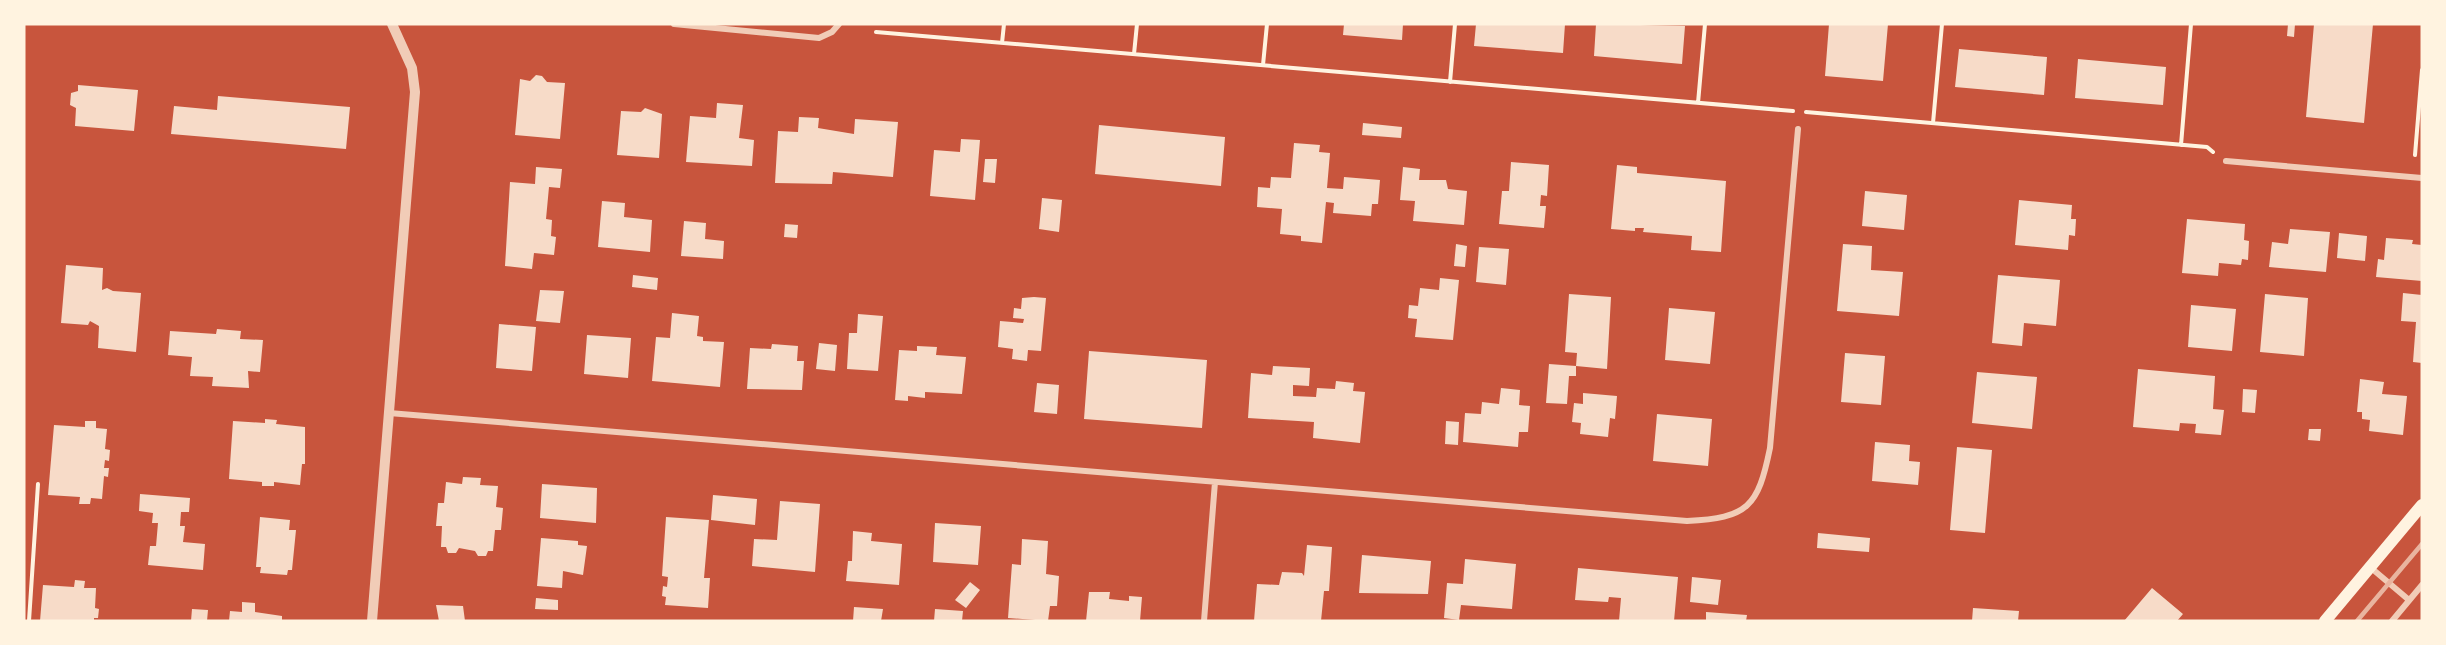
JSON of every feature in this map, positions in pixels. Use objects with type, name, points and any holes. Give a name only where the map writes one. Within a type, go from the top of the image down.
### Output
[{"type":"main road","points":[[2325,621],[2422,505]]},
{"type":"street","points":[[372,621],[415,92],[412,68],[392,24]]},
{"type":"street","points":[[674,24],[819,38],[832,32],[839,24]]},
{"type":"street","points":[[389,413],[1687,521],[1719,519],[1734,515],[1749,506],[1766,466],[1772,436],[1798,129]]},
{"type":"street","points":[[2226,161],[2422,178]]},
{"type":"street","points":[[1204,621],[1215,482]]},
{"type":"street","points":[[2370,567],[2409,600]]},
{"type":"street","points":[[2392,621],[2422,585]]},
{"type":"path","points":[[1002,43],[1004,24]]},
{"type":"path","points":[[1134,54],[1137,24]]},
{"type":"path","points":[[1263,65],[1268,24]]},
{"type":"path","points":[[1450,82],[1455,24]]},
{"type":"path","points":[[1698,103],[1705,24]]},
{"type":"path","points":[[1933,123],[1942,24]]},
{"type":"path","points":[[2181,145],[2191,24]]},
{"type":"path","points":[[876,32],[1784,110]]},
{"type":"path","points":[[2415,155],[2422,70]]},
{"type":"path","points":[[1818,113],[2207,147],[2226,161]]},
{"type":"path","points":[[29,621],[38,484]]},
{"type":"building","points":[[1344,24],[1403,24],[1402,40],[1343,35]]},
{"type":"building","points":[[1476,24],[1565,24],[1563,53],[1474,46]]},
{"type":"building","points":[[1596,24],[1685,26],[1682,64],[1594,56]]},
{"type":"building","points":[[1829,24],[1888,24],[1883,81],[1825,76]]},
{"type":"building","points":[[2288,24],[2295,24],[2294,37],[2287,36]]},
{"type":"building","points":[[2314,24],[2373,24],[2364,123],[2306,117]]},
{"type":"building","points":[[1959,49],[2047,57],[2044,95],[1955,87]]},
{"type":"building","points":[[2078,59],[2166,67],[2163,105],[2075,98]]},
{"type":"building","points":[[536,75],[542,76],[547,82],[565,83],[560,139],[515,135],[520,79],[530,81]]},
{"type":"building","points":[[78,85],[138,90],[134,131],[75,126],[76,108],[70,105],[71,93],[78,91]]},
{"type":"building","points":[[218,96],[350,107],[346,149],[171,134],[174,106],[217,110]]},
{"type":"building","points":[[717,103],[743,105],[739,138],[754,140],[752,166],[686,162],[690,116],[716,118]]},
{"type":"building","points":[[645,108],[662,114],[659,158],[617,155],[621,111],[641,112]]},
{"type":"building","points":[[799,117],[819,118],[818,128],[854,134],[855,119],[898,122],[893,177],[833,172],[832,184],[775,183],[778,131],[798,132]]},
{"type":"building","points":[[1363,123],[1402,127],[1401,138],[1362,135]]},
{"type":"building","points":[[1099,125],[1225,137],[1221,186],[1095,174]]},
{"type":"building","points":[[961,139],[980,140],[975,200],[930,196],[934,150],[960,152]]},
{"type":"building","points":[[1294,143],[1320,145],[1319,152],[1330,153],[1327,188],[1343,189],[1344,177],[1380,180],[1378,204],[1372,204],[1371,216],[1333,213],[1334,203],[1326,202],[1322,243],[1301,241],[1301,236],[1280,234],[1282,209],[1257,207],[1258,187],[1270,188],[1271,177],[1291,178]]},
{"type":"building","points":[[985,159],[997,159],[995,183],[983,182]]},
{"type":"building","points":[[1511,162],[1549,165],[1547,196],[1541,195],[1540,206],[1546,206],[1544,228],[1499,224],[1502,191],[1509,191]]},
{"type":"building","points":[[1617,165],[1637,167],[1637,173],[1726,181],[1721,252],[1691,250],[1692,236],[1643,232],[1644,228],[1635,228],[1635,231],[1611,229]]},
{"type":"building","points":[[536,167],[562,169],[560,188],[549,187],[546,219],[552,220],[551,236],[556,237],[554,255],[534,253],[532,269],[505,266],[510,182],[535,184]]},
{"type":"building","points":[[1403,167],[1420,169],[1419,180],[1446,180],[1448,189],[1467,191],[1464,225],[1413,221],[1415,201],[1400,200]]},
{"type":"building","points":[[1865,191],[1907,195],[1904,230],[1862,226]]},
{"type":"building","points":[[1042,198],[1062,200],[1059,232],[1039,229]]},
{"type":"building","points":[[2019,200],[2072,205],[2071,219],[2076,219],[2075,236],[2069,235],[2068,250],[2015,245]]},
{"type":"building","points":[[602,201],[625,203],[624,217],[652,220],[650,252],[598,247]]},
{"type":"building","points":[[2187,219],[2245,224],[2244,240],[2249,241],[2248,260],[2242,259],[2241,265],[2219,263],[2218,276],[2182,273]]},
{"type":"building","points":[[684,221],[706,223],[705,239],[724,241],[723,259],[681,256]]},
{"type":"building","points":[[785,224],[798,225],[797,238],[784,237]]},
{"type":"building","points":[[2290,229],[2330,232],[2326,272],[2269,267],[2272,242],[2288,244]]},
{"type":"building","points":[[2339,233],[2367,236],[2365,261],[2337,258]]},
{"type":"building","points":[[2386,238],[2413,240],[2412,244],[2422,245],[2422,281],[2376,277],[2378,259],[2384,260]]},
{"type":"building","points":[[1456,244],[1467,246],[1465,267],[1454,266]]},
{"type":"building","points":[[1843,244],[1872,246],[1871,270],[1903,272],[1899,316],[1837,311]]},
{"type":"building","points":[[1479,247],[1509,249],[1506,285],[1476,282]]},
{"type":"building","points":[[66,265],[103,268],[102,290],[107,288],[113,291],[141,293],[136,352],[98,348],[99,326],[90,321],[88,325],[61,323]]},
{"type":"building","points":[[633,275],[658,278],[657,290],[632,287]]},
{"type":"building","points":[[1998,275],[2060,280],[2056,326],[2024,323],[2022,346],[1992,343]]},
{"type":"building","points":[[1440,278],[1459,280],[1453,340],[1415,337],[1417,319],[1408,318],[1409,305],[1418,306],[1420,288],[1439,290]]},
{"type":"building","points":[[540,290],[564,291],[560,323],[536,321]]},
{"type":"building","points":[[2403,293],[2422,295],[2422,363],[2413,362],[2416,322],[2401,321]]},
{"type":"building","points":[[1569,294],[1611,297],[1607,369],[1576,366],[1577,353],[1565,352]]},
{"type":"building","points":[[2265,294],[2308,298],[2304,356],[2260,352]]},
{"type":"building","points":[[1022,298],[1046,298],[1041,351],[1028,350],[1027,361],[1012,359],[1013,349],[998,347],[1000,321],[1023,323],[1024,319],[1013,318],[1014,308],[1021,309]]},
{"type":"building","points":[[2191,305],[2236,309],[2232,351],[2188,347]]},
{"type":"building","points":[[1669,308],[1715,312],[1710,364],[1665,360]]},
{"type":"building","points":[[672,313],[699,316],[697,336],[703,337],[703,341],[724,342],[720,387],[652,381],[656,337],[670,338]]},
{"type":"building","points":[[858,314],[883,316],[878,371],[847,369],[849,333],[857,333]]},
{"type":"building","points":[[499,324],[536,327],[532,371],[496,368]]},
{"type":"building","points":[[217,329],[241,331],[240,339],[263,340],[260,372],[248,371],[249,388],[212,386],[213,377],[190,376],[192,357],[168,355],[170,331],[216,334]]},
{"type":"building","points":[[587,335],[631,338],[628,378],[584,374]]},
{"type":"building","points":[[819,343],[837,345],[835,371],[816,369]]},
{"type":"building","points":[[772,344],[798,346],[797,361],[804,361],[802,390],[747,389],[750,348],[771,349]]},
{"type":"building","points":[[917,346],[937,347],[936,355],[966,357],[962,394],[925,392],[925,398],[908,396],[908,401],[895,400],[899,350],[917,351]]},
{"type":"building","points":[[1089,351],[1207,360],[1202,428],[1084,419]]},
{"type":"building","points":[[1845,353],[1885,356],[1881,405],[1841,402]]},
{"type":"building","points":[[1549,364],[1576,366],[1576,376],[1569,376],[1567,404],[1546,403]]},
{"type":"building","points":[[1273,366],[1310,368],[1309,386],[1293,385],[1293,396],[1316,397],[1317,388],[1335,389],[1336,381],[1354,383],[1353,391],[1365,392],[1360,443],[1313,438],[1314,422],[1248,418],[1251,373],[1272,375]]},
{"type":"building","points":[[2138,369],[2215,376],[2213,409],[2224,410],[2221,435],[2195,433],[2196,424],[2180,423],[2179,431],[2133,427]]},
{"type":"building","points":[[1977,372],[2037,377],[2032,429],[1972,423]]},
{"type":"building","points":[[2360,379],[2384,382],[2382,394],[2407,396],[2403,435],[2369,431],[2370,420],[2362,419],[2362,412],[2357,412]]},
{"type":"building","points":[[1037,383],[1059,385],[1057,414],[1034,412]]},
{"type":"building","points":[[1501,388],[1520,390],[1519,405],[1530,406],[1528,432],[1519,432],[1518,447],[1463,442],[1465,413],[1481,414],[1482,402],[1499,404]]},
{"type":"building","points":[[2243,389],[2257,390],[2255,413],[2242,412]]},
{"type":"building","points":[[1583,393],[1617,396],[1615,419],[1610,418],[1608,437],[1580,434],[1581,423],[1572,422],[1574,403],[1583,404]]},
{"type":"building","points":[[1657,414],[1712,419],[1708,466],[1653,461]]},
{"type":"building","points":[[265,419],[277,420],[276,424],[305,427],[305,464],[302,464],[300,485],[274,482],[274,486],[262,486],[262,482],[229,479],[233,421],[265,423]]},
{"type":"building","points":[[85,421],[96,421],[96,428],[107,429],[105,449],[110,450],[109,461],[105,460],[104,468],[109,468],[108,477],[104,476],[102,499],[91,498],[90,504],[79,504],[80,497],[48,495],[54,425],[85,427]]},
{"type":"building","points":[[1446,421],[1459,422],[1458,445],[1445,444]]},
{"type":"building","points":[[2309,429],[2321,429],[2320,441],[2308,440]]},
{"type":"building","points":[[1875,442],[1910,445],[1909,461],[1920,462],[1918,485],[1872,481]]},
{"type":"building","points":[[1957,447],[1992,450],[1985,533],[1950,530]]},
{"type":"building","points":[[463,477],[481,478],[480,485],[498,486],[496,507],[503,508],[501,530],[495,530],[493,551],[488,551],[486,556],[478,556],[475,551],[459,548],[456,553],[448,553],[446,547],[441,547],[442,526],[436,526],[438,503],[444,503],[446,482],[462,484]]},
{"type":"building","points":[[542,484],[597,488],[596,523],[540,518]]},
{"type":"building","points":[[140,494],[190,498],[189,512],[181,512],[180,526],[185,526],[183,542],[205,544],[203,570],[148,565],[150,546],[156,546],[158,523],[152,523],[153,513],[139,511]]},
{"type":"building","points":[[713,495],[757,499],[755,525],[711,520]]},
{"type":"building","points":[[780,501],[820,504],[815,572],[752,566],[754,539],[777,540]]},
{"type":"building","points":[[260,517],[290,520],[289,530],[296,530],[292,570],[288,570],[287,575],[260,573],[261,567],[256,567]]},
{"type":"building","points":[[666,517],[709,520],[704,578],[710,578],[708,608],[665,605],[666,597],[662,596],[663,586],[667,587],[668,577],[662,576]]},
{"type":"building","points":[[935,523],[981,526],[978,565],[933,562]]},
{"type":"building","points":[[853,531],[872,533],[871,541],[902,544],[899,585],[846,581],[848,561],[852,561]]},
{"type":"building","points":[[1818,533],[1870,538],[1869,552],[1817,548]]},
{"type":"building","points":[[541,538],[578,541],[578,545],[587,546],[583,575],[563,571],[562,588],[537,586]]},
{"type":"building","points":[[1022,539],[1048,541],[1046,574],[1059,576],[1057,606],[1050,606],[1048,621],[1008,618],[1012,564],[1021,565]]},
{"type":"building","points":[[1307,545],[1332,547],[1329,591],[1324,591],[1321,621],[1254,621],[1257,584],[1279,585],[1282,572],[1302,573],[1304,576]]},
{"type":"building","points":[[1362,555],[1431,561],[1428,594],[1359,593]]},
{"type":"building","points":[[1465,559],[1516,564],[1512,609],[1461,605],[1459,620],[1444,618],[1447,583],[1463,584]]},
{"type":"building","points":[[1578,568],[1678,577],[1674,621],[1619,621],[1621,598],[1609,597],[1608,602],[1575,600]]},
{"type":"building","points":[[1692,577],[1721,580],[1718,605],[1690,602]]},
{"type":"building","points":[[75,580],[85,581],[84,588],[96,588],[95,608],[99,609],[98,618],[94,618],[94,621],[40,621],[43,585],[74,587]]},
{"type":"building","points":[[970,582],[980,590],[966,608],[955,600]]},
{"type":"building","points":[[2152,588],[2183,614],[2177,621],[2124,621]]},
{"type":"building","points":[[1089,592],[1110,592],[1109,599],[1129,601],[1129,596],[1142,597],[1140,621],[1086,621]]},
{"type":"building","points":[[536,598],[558,600],[558,610],[535,609]]},
{"type":"building","points":[[242,602],[255,603],[255,612],[282,616],[282,621],[229,621],[230,611],[242,612]]},
{"type":"building","points":[[436,605],[463,606],[465,621],[439,621]]},
{"type":"building","points":[[854,607],[883,609],[881,621],[853,621]]},
{"type":"building","points":[[1973,608],[2019,611],[2018,621],[1972,621]]},
{"type":"building","points":[[192,609],[208,610],[207,621],[191,621]]},
{"type":"building","points":[[935,609],[963,611],[962,621],[934,621]]},
{"type":"building","points":[[1706,612],[1747,615],[1746,621],[1706,621]]},
{"type":"railway","points":[[2357,621],[2422,544]]}]
